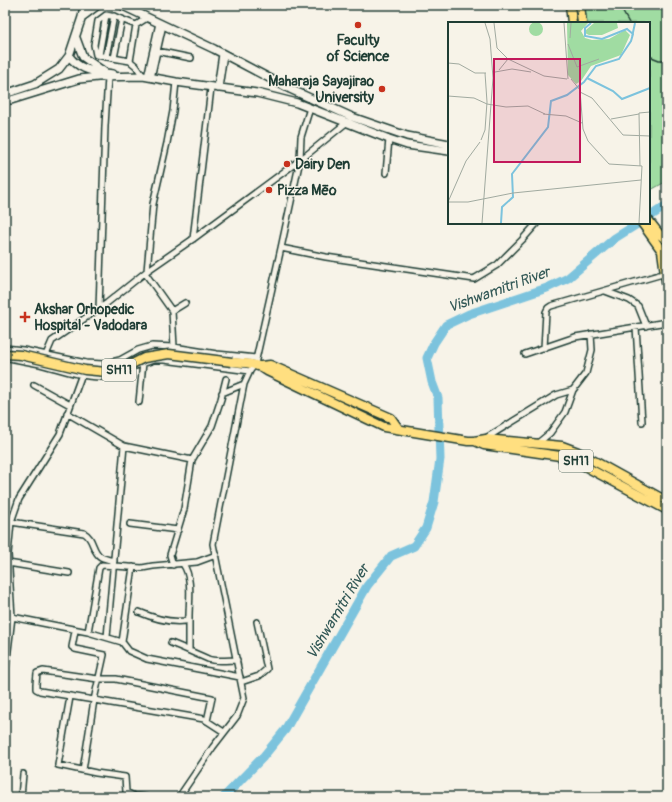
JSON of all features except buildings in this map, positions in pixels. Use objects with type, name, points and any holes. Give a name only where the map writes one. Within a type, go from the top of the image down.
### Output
[{"type":"main road","points":[[10,92],[45,79],[59,69],[69,56],[76,38],[84,5]]},
{"type":"main road","points":[[82,17],[98,5]]},
{"type":"main road","points":[[121,5],[223,54],[290,89],[352,117],[393,133],[448,144]]},
{"type":"main road","points":[[570,5],[572,22]]},
{"type":"main road","points":[[580,5],[582,22]]},
{"type":"main road","points":[[76,38],[83,57],[107,75]]},
{"type":"main road","points":[[214,88],[223,54]]},
{"type":"main road","points":[[69,56],[80,67],[107,75]]},
{"type":"main road","points":[[11,100],[79,79],[107,75],[147,77],[214,88],[258,93],[297,103],[388,139],[408,145],[448,151]]},
{"type":"main road","points":[[650,222],[661,238],[665,252],[667,288]]},
{"type":"main road","points":[[643,224],[661,238]]},
{"type":"main road","name":"SH11","points":[[7,356],[21,355],[85,370],[107,372],[118,371],[144,358],[162,354],[255,365],[270,365],[391,418],[402,430],[571,459],[667,510]]},
{"type":"main road","points":[[471,441],[485,439],[562,446],[572,449],[661,498],[667,499]]},
{"type":"street","points":[[136,25],[114,16],[106,15],[98,21],[94,44],[96,55],[130,60],[147,77]]},
{"type":"street","points":[[106,57],[114,16]]},
{"type":"street","points":[[130,60],[136,25],[147,18]]},
{"type":"street","points":[[114,58],[122,19]]},
{"type":"street","points":[[147,77],[157,51],[161,24]]},
{"type":"street","points":[[147,77],[161,24]]},
{"type":"street","points":[[157,51],[191,58]]},
{"type":"street","points":[[99,309],[107,75]]},
{"type":"street","points":[[174,347],[172,311],[146,272],[153,204],[167,143],[173,111],[176,82]]},
{"type":"street","points":[[192,239],[214,88]]},
{"type":"street","points":[[179,797],[224,732],[237,716],[244,698],[214,544],[244,384],[255,365],[300,160],[302,137],[310,108]]},
{"type":"street","points":[[46,355],[52,341],[99,309],[146,272],[300,160],[346,123]]},
{"type":"street","points":[[386,173],[388,139]]},
{"type":"street","points":[[281,248],[326,257],[474,279],[497,265],[536,224]]},
{"type":"street","points":[[544,348],[546,312],[548,308],[557,304],[666,273]]},
{"type":"street","points":[[604,291],[630,300],[638,306],[646,326]]},
{"type":"street","points":[[172,311],[185,303]]},
{"type":"street","points":[[526,354],[575,337],[667,322]]},
{"type":"street","points":[[636,327],[642,422]]},
{"type":"street","points":[[538,443],[550,433],[565,412],[573,390],[586,373],[592,350],[590,334]]},
{"type":"street","points":[[5,348],[23,350],[86,363],[103,364],[120,360],[138,350],[152,346],[174,347],[217,354],[255,365]]},
{"type":"street","points":[[7,356],[81,375],[110,377],[116,376],[143,363],[154,360],[255,365]]},
{"type":"street","points":[[5,676],[12,617],[8,563],[11,522],[19,499],[60,434],[86,363]]},
{"type":"street","points":[[139,402],[143,363]]},
{"type":"street","points":[[173,565],[170,555],[184,509],[192,460],[212,426],[226,379]]},
{"type":"street","points":[[222,393],[244,384]]},
{"type":"street","points":[[34,385],[70,404]]},
{"type":"street","points":[[485,439],[556,395],[573,390]]},
{"type":"street","points":[[67,413],[124,446],[192,460]]},
{"type":"street","points":[[107,637],[124,446]]},
{"type":"street","points":[[11,522],[88,535],[97,554],[101,557],[114,563],[133,567],[142,568],[197,562],[216,555]]},
{"type":"street","points":[[130,524],[178,530]]},
{"type":"street","points":[[8,563],[69,573]]},
{"type":"street","points":[[88,632],[99,568],[102,565],[114,563]]},
{"type":"street","points":[[183,564],[188,571],[189,650]]},
{"type":"street","points":[[122,642],[133,567]]},
{"type":"street","points":[[139,612],[151,617],[177,622],[185,621],[189,617]]},
{"type":"street","points":[[5,619],[12,617],[75,631],[88,632],[122,642],[129,652],[147,659],[240,679],[259,676],[267,669],[258,622]]},
{"type":"street","points":[[75,631],[72,647],[75,650],[104,655],[94,700],[83,770]]},
{"type":"street","points":[[171,643],[189,650],[192,653],[204,656],[209,660],[236,660]]},
{"type":"street","points":[[207,721],[212,698],[124,681],[98,679],[43,671],[37,673],[36,689],[40,691],[204,719],[207,721],[224,732]]},
{"type":"street","points":[[70,697],[58,765],[125,777],[126,792],[134,796],[145,797]]},
{"type":"street","points":[[21,797],[23,774]]},
{"type":"green space","points":[[583,5],[667,5],[667,181],[650,190],[650,22],[585,22]]},
{"type":"waterway","name":"Vishwamitri River","points":[[650,216],[667,205]]},
{"type":"waterway","name":"Vishwamitri River","points":[[224,797],[263,757],[285,730],[367,586],[391,556],[414,546],[426,528],[434,502],[440,459],[438,398],[432,382],[427,358],[434,343],[446,325],[469,314],[547,288],[568,278],[615,238],[637,224]]},
{"type":"railway","points":[[619,5],[628,22]]},
{"type":"railway","points":[[650,56],[659,60],[667,60]]},
{"type":"place","name":"Faculty of Science","points":[[358,25]]},
{"type":"place","name":"Maharaja Sayajirao University","points":[[382,89]]},
{"type":"place","name":"Dairy Den","points":[[287,164]]},
{"type":"place","name":"Pizza Mēo","points":[[269,190]]},
{"type":"place","name":"Akshar Orhopedic Hospital - Vadodara","points":[[25,317]]}]
